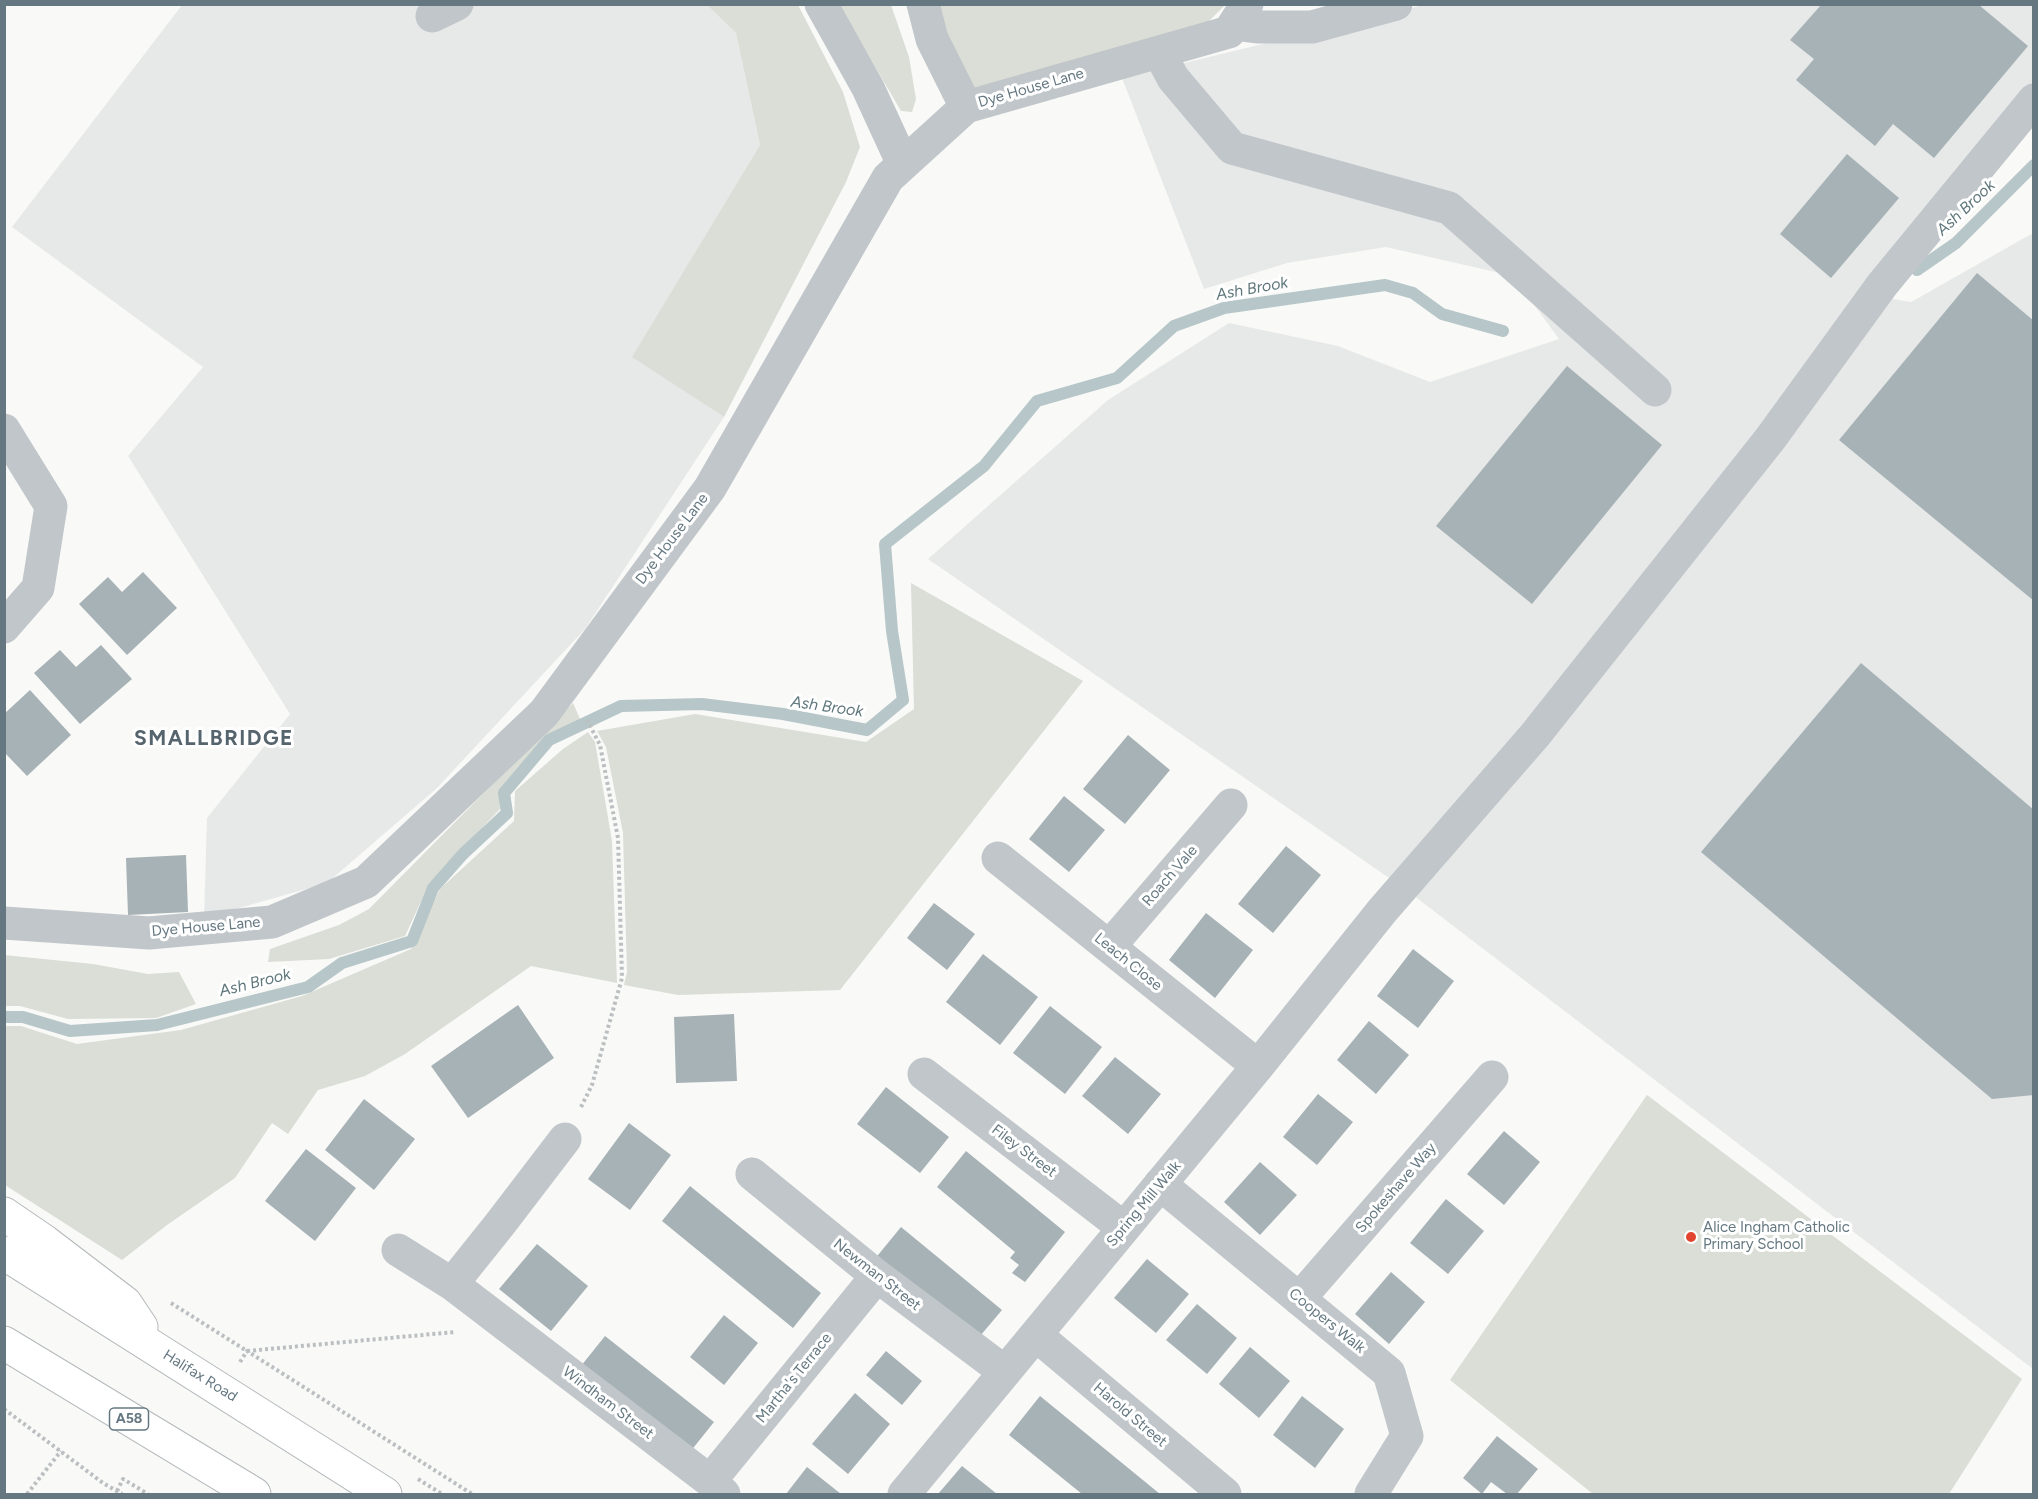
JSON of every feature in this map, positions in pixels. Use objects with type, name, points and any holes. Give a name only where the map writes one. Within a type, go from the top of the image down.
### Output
[{"type":"highway","name":"Halifax Road","points":[[4,1214],[125,1303],[156,1348],[385,1494]]},
{"type":"highway","points":[[4,1253],[156,1348]]},
{"type":"highway","name":"A58","points":[[4,1343],[254,1494]]},
{"type":"street","points":[[821,4],[868,88],[903,164]]},
{"type":"street","points":[[922,4],[932,39],[966,107]]},
{"type":"street","points":[[1240,14],[1259,27],[1312,27],[1396,4]]},
{"type":"street","name":"Dye House Lane","points":[[4,923],[149,933],[272,922],[366,882],[544,713],[710,488],[888,178],[966,107],[1229,32],[1240,14]]},
{"type":"street","points":[[1159,52],[1173,78],[1232,148],[1449,208],[1655,390]]},
{"type":"street","name":"Spring Mill Walk","points":[[904,1494],[1258,1066],[1382,911],[1535,735],[1770,439],[1882,285],[2034,100]]},
{"type":"street","points":[[4,430],[51,506],[38,588],[4,627]]},
{"type":"street","name":"Roach Vale","points":[[1108,947],[1231,806]]},
{"type":"street","name":"Leach Close","points":[[998,858],[1258,1066]]},
{"type":"street","name":"Filey Street","points":[[924,1074],[1124,1228]]},
{"type":"street","name":"Spokeshave Way","points":[[1299,1299],[1492,1077]]},
{"type":"street","points":[[452,1284],[565,1139]]},
{"type":"street","name":"Newman Street","points":[[752,1174],[877,1276],[1005,1372]]},
{"type":"street","name":"Coopers Walk","points":[[1160,1184],[1389,1373],[1407,1436],[1371,1494]]},
{"type":"street","name":"Windham Street","points":[[398,1250],[452,1284],[717,1487]]},
{"type":"street","name":"Martha's Terrace","points":[[717,1487],[877,1276]]},
{"type":"street","name":"Harold Street","points":[[1036,1335],[1225,1494]]},
{"type":"path","points":[[565,1139],[592,1085],[621,978],[618,838],[600,745],[583,712]]},
{"type":"path","points":[[166,1300],[472,1494]]},
{"type":"path","points":[[247,1351],[454,1332],[490,1314]]},
{"type":"path","points":[[4,1409],[122,1494]]},
{"type":"path","points":[[27,1494],[61,1451]]},
{"type":"path","points":[[117,1491],[123,1479],[148,1494]]},
{"type":"shaded area","points":[[182,5],[707,5],[736,33],[760,145],[633,357],[724,417],[585,629],[436,789],[327,883],[204,918],[207,818],[290,714],[128,456],[203,367],[12,227]]},
{"type":"shaded area","points":[[707,5],[798,5],[843,92],[860,147],[846,182],[724,417],[632,357],[760,145],[736,33]]},
{"type":"shaded area","points":[[839,5],[891,5],[909,57],[916,99],[912,112],[901,111]]},
{"type":"shaded area","points":[[920,5],[1225,5],[1207,23],[974,91]]},
{"type":"shaded area","points":[[1424,5],[2033,5],[2033,82],[1869,295],[1911,302],[2033,233],[2033,1369],[1405,889],[928,559],[1108,400],[1229,323],[1338,346],[1430,382],[1559,339],[1513,276],[1386,247],[1287,263],[1204,289],[1122,78]]},
{"type":"shaded area","points":[[911,583],[1083,681],[840,990],[678,995],[624,985],[627,972],[623,833],[606,747],[597,731],[695,714],[866,742],[914,709]]},
{"type":"shaded area","points":[[573,703],[581,721],[548,735],[499,793],[500,809],[429,884],[405,936],[329,959],[268,962],[270,949],[339,925],[369,909]]},
{"type":"shaded area","points":[[588,732],[595,742],[612,841],[617,983],[531,966],[405,1054],[365,1076],[318,1090],[288,1134],[272,1123],[235,1178],[167,1225],[122,1260],[5,1185],[5,1026],[21,1026],[77,1044],[181,1030],[302,996],[411,949],[440,889],[514,821],[515,791],[563,749]]},
{"type":"shaded area","points":[[4,955],[93,964],[148,974],[179,972],[196,1004],[156,1018],[68,1019],[20,1006],[5,1006]]},
{"type":"shaded area","name":"Alice Ingham Catholic Primary School","points":[[1647,1095],[2022,1379],[1949,1494],[1593,1494],[1450,1380]]},
{"type":"building","points":[[1821,5],[1979,5],[2028,46],[1934,158],[1893,124],[1875,146],[1796,80],[1814,59],[1790,40]]},
{"type":"building","points":[[1847,154],[1899,198],[1831,278],[1780,234]]},
{"type":"building","points":[[1977,273],[2034,321],[2034,601],[1839,440]]},
{"type":"building","points":[[1567,366],[1662,445],[1532,604],[1436,526]]},
{"type":"building","points":[[143,572],[177,608],[127,655],[79,604],[108,577],[122,592]]},
{"type":"building","points":[[101,645],[132,679],[80,724],[34,673],[60,650],[76,667]]},
{"type":"building","points":[[1861,663],[2034,810],[2034,1095],[1992,1099],[1701,852]]},
{"type":"building","points":[[30,690],[71,735],[27,776],[4,752],[4,714]]},
{"type":"building","points":[[1128,735],[1170,770],[1125,824],[1083,789]]},
{"type":"building","points":[[1064,796],[1105,830],[1069,872],[1029,839]]},
{"type":"building","points":[[1286,846],[1321,875],[1273,933],[1238,904]]},
{"type":"building","points":[[186,855],[188,912],[128,915],[126,858]]},
{"type":"building","points":[[934,903],[975,934],[947,970],[907,938]]},
{"type":"building","points":[[1206,913],[1253,950],[1215,998],[1169,960]]},
{"type":"building","points":[[1413,949],[1454,981],[1418,1028],[1377,996]]},
{"type":"building","points":[[983,954],[1038,997],[1000,1045],[946,1002]]},
{"type":"building","points":[[518,1005],[554,1058],[468,1118],[431,1066]]},
{"type":"building","points":[[1050,1006],[1102,1047],[1065,1094],[1013,1053]]},
{"type":"building","points":[[734,1014],[737,1081],[676,1083],[674,1017]]},
{"type":"building","points":[[1369,1021],[1409,1055],[1376,1094],[1337,1060]]},
{"type":"building","points":[[1115,1057],[1161,1094],[1128,1134],[1082,1096]]},
{"type":"building","points":[[886,1087],[949,1137],[920,1173],[857,1124]]},
{"type":"building","points":[[1318,1094],[1353,1122],[1317,1165],[1283,1137]]},
{"type":"building","points":[[364,1099],[415,1139],[374,1190],[325,1150]]},
{"type":"building","points":[[629,1123],[671,1155],[630,1210],[588,1179]]},
{"type":"building","points":[[1504,1131],[1540,1162],[1504,1205],[1467,1174]]},
{"type":"building","points":[[306,1149],[356,1188],[315,1241],[265,1201]]},
{"type":"building","points":[[966,1151],[1065,1232],[1025,1282],[1012,1273],[1019,1265],[1010,1258],[1015,1252],[937,1187]]},
{"type":"building","points":[[1260,1162],[1297,1195],[1260,1235],[1224,1202]]},
{"type":"building","points":[[690,1186],[821,1293],[793,1328],[662,1221]]},
{"type":"building","points":[[1446,1199],[1484,1231],[1448,1274],[1410,1243]]},
{"type":"building","points":[[901,1227],[1002,1310],[975,1342],[874,1260]]},
{"type":"building","points":[[537,1244],[588,1286],[551,1331],[499,1289]]},
{"type":"building","points":[[1147,1259],[1189,1294],[1156,1333],[1114,1298]]},
{"type":"building","points":[[1391,1272],[1425,1302],[1389,1344],[1355,1314]]},
{"type":"building","points":[[1197,1304],[1237,1338],[1207,1374],[1166,1340]]},
{"type":"building","points":[[724,1315],[758,1343],[724,1385],[690,1357]]},
{"type":"building","points":[[605,1336],[714,1422],[690,1452],[581,1366]]},
{"type":"building","points":[[1250,1347],[1290,1381],[1259,1418],[1219,1384]]},
{"type":"building","points":[[886,1351],[922,1381],[902,1405],[866,1375]]},
{"type":"building","points":[[855,1393],[890,1424],[848,1474],[812,1444]]},
{"type":"building","points":[[1040,1396],[1160,1494],[1082,1494],[1009,1435]]},
{"type":"building","points":[[1302,1396],[1344,1429],[1315,1468],[1273,1435]]},
{"type":"building","points":[[1497,1436],[1538,1469],[1517,1494],[1507,1494],[1491,1482],[1482,1494],[1463,1478]]},
{"type":"building","points":[[962,1466],[997,1494],[938,1494]]},
{"type":"building","points":[[807,1467],[841,1494],[786,1494]]},
{"type":"waterway","name":"Ash Brook","points":[[1917,270],[1956,243],[2034,165]]},
{"type":"waterway","name":"Ash Brook","points":[[4,1017],[23,1017],[70,1031],[157,1025],[308,987],[342,963],[412,941],[433,888],[463,854],[507,813],[504,793],[549,740],[621,706],[702,704],[783,714],[867,730],[903,700],[892,631],[885,544],[984,466],[1037,401],[1117,378],[1174,326],[1224,308],[1385,285],[1413,293],[1442,314],[1503,331]]},
{"type":"place","name":"Alice Ingham Catholic Primary School","points":[[1691,1237]]},
{"type":"district","name":"SMALLBRIDGE","points":[[214,739]]}]
